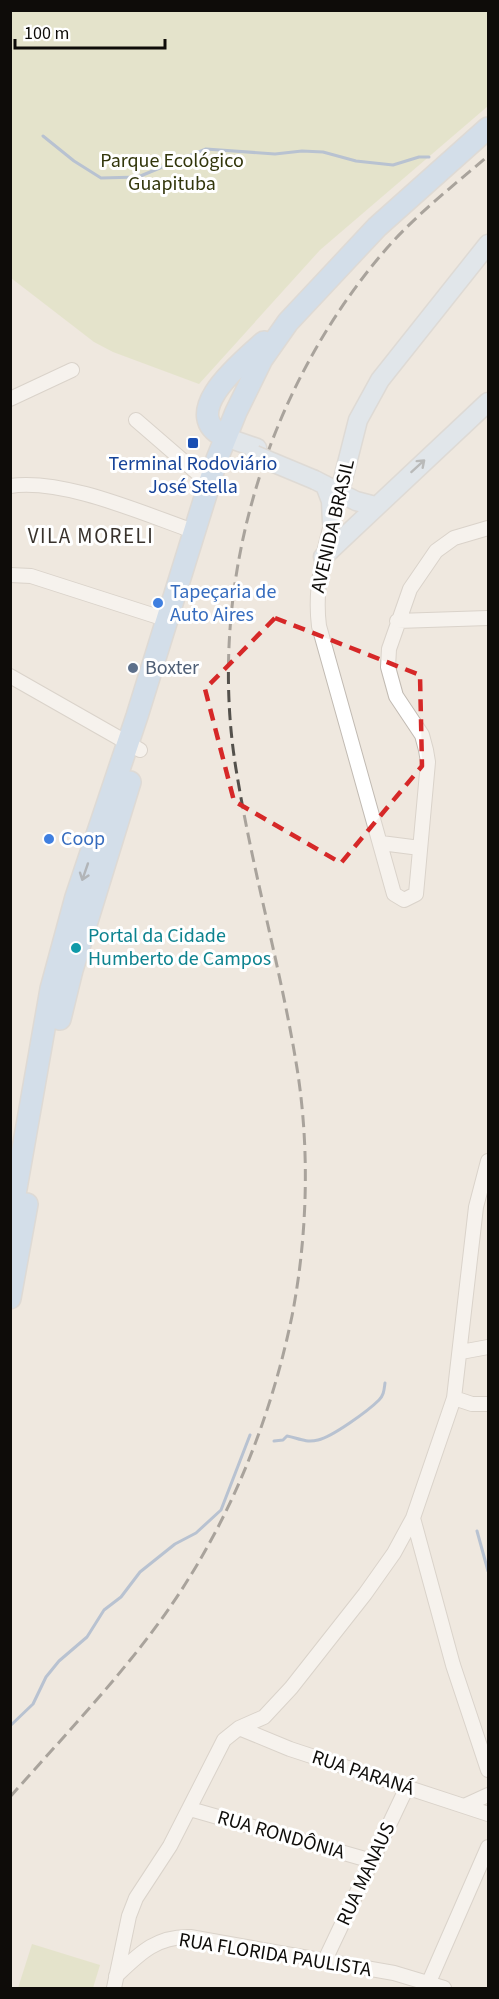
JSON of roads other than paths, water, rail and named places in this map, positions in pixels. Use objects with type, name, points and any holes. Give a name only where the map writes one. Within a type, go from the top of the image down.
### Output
[{"type":"highway","points":[[262,373],[314,296],[341,263],[377,227],[489,128]]},
{"type":"highway","points":[[244,446],[211,427],[207,412],[212,397],[232,374],[314,296]]},
{"type":"highway","points":[[10,1223],[51,989],[84,902],[134,747],[244,446],[262,373],[288,322]]},
{"type":"highway","points":[[232,374],[249,370],[262,373]]},
{"type":"highway","points":[[134,747],[168,620],[210,484],[244,446]]},
{"type":"highway","points":[[11,1293],[62,1008],[84,902]]},
{"type":"main road","name":"AVENIDA BRASIL","points":[[326,482],[349,455],[361,412],[380,380],[489,244]]},
{"type":"main road","points":[[323,557],[489,402]]},
{"type":"main road","points":[[244,446],[326,482],[356,501],[375,506]]},
{"type":"main road","points":[[326,482],[331,501],[332,522]]},
{"type":"street","points":[[10,399],[72,370]]},
{"type":"street","points":[[136,420],[210,484]]},
{"type":"street","points":[[10,486],[34,484],[54,487],[105,501],[196,532]]},
{"type":"street","name":"AVENIDA BRASIL","points":[[332,522],[323,557],[316,604],[319,626],[394,894],[400,899],[413,898],[416,894],[420,848]]},
{"type":"street","points":[[381,843],[420,848],[427,756],[422,735],[396,696],[390,680],[388,649],[397,621],[410,589],[436,551],[454,538],[489,528]]},
{"type":"street","points":[[10,575],[31,576],[168,620]]},
{"type":"street","points":[[397,621],[489,618]]},
{"type":"street","points":[[10,676],[134,747]]},
{"type":"street","points":[[115,1982],[129,1916],[136,1898],[170,1846],[224,1740],[239,1728],[264,1717],[291,1688],[394,1553],[412,1518],[454,1398],[477,1207],[489,1161]]},
{"type":"street","points":[[461,1352],[489,1347]]},
{"type":"street","points":[[454,1398],[472,1404],[489,1404]]},
{"type":"street","points":[[412,1518],[453,1665],[489,1770]]},
{"type":"street","name":"RUA PARANÁ","points":[[239,1728],[290,1749],[489,1815]]},
{"type":"street","name":"RUA MANAUS","points":[[325,1960],[407,1787]]},
{"type":"street","points":[[464,1806],[489,1795]]},
{"type":"street","name":"RUA RONDÔNIA","points":[[190,1809],[372,1861]]},
{"type":"street","points":[[429,1982],[489,1847]]},
{"type":"street","name":"RUA FLORIDA PAULISTA","points":[[115,1982],[144,1949],[167,1939],[180,1937],[325,1960],[429,1982],[444,1989]]},
{"type":"waterway","points":[[43,136],[74,161],[101,178],[138,177],[206,149],[275,154],[302,151],[323,152],[356,161],[393,165],[419,157],[429,157]]},
{"type":"waterway","points":[[274,1441],[283,1440],[287,1436],[313,1441],[332,1434],[359,1417],[379,1400],[385,1383]]},
{"type":"waterway","points":[[10,1726],[33,1704],[46,1677],[59,1661],[87,1637],[104,1610],[121,1597],[140,1572],[175,1544],[196,1533],[221,1510],[250,1435]]},
{"type":"waterway","points":[[477,1531],[488,1571]]},
{"type":"railway","points":[[10,1797],[128,1663],[189,1578],[207,1548],[239,1484],[275,1384],[292,1316],[301,1253],[305,1189],[304,1125],[296,1062],[237,775],[229,705],[230,635],[238,564],[254,495],[277,428],[307,364],[344,304],[387,248],[436,200],[488,156]]},
{"type":"place","name":"Terminal Rodoviário José Stella","points":[[193,443]]},
{"type":"place","name":"Tapeçaria de Auto Aires","points":[[158,603]]},
{"type":"place","name":"Boxter","points":[[133,668]]},
{"type":"place","name":"Coop","points":[[49,839]]},
{"type":"place","name":"Portal da Cidade Humberto de Campos","points":[[76,948]]},
{"type":"district","name":"VILA MORELI","points":[[91,536]]},
{"type":"park label","name":"Parque Ecológico Guapituba","points":[[172,172]]}]
